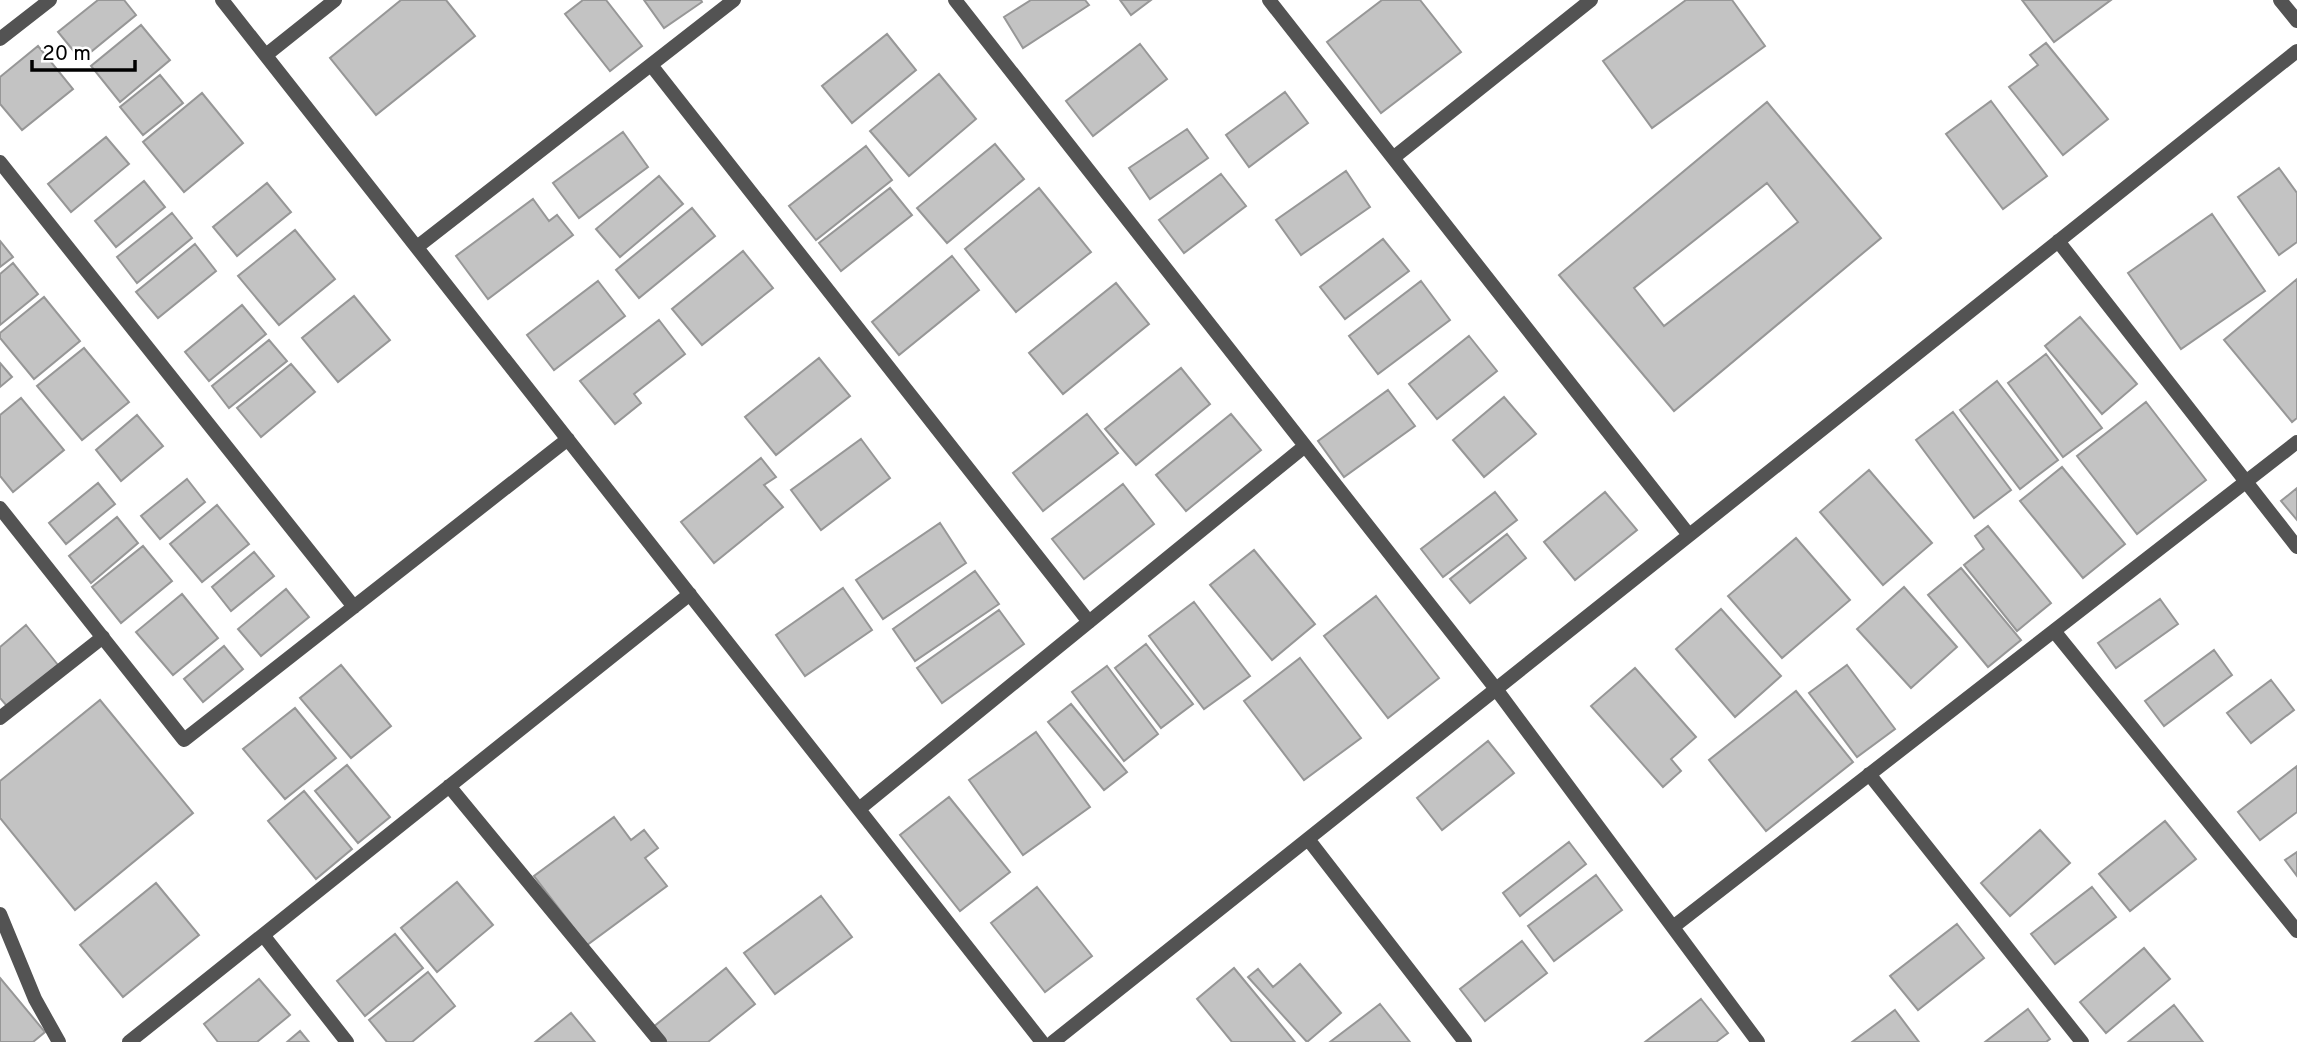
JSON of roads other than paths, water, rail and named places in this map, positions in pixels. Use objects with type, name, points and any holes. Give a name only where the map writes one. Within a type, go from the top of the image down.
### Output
[{"type":"street","points":[[0,39],[50,0]]},
{"type":"street","points":[[222,0],[1042,1042]]},
{"type":"street","points":[[266,55],[335,0]]},
{"type":"street","points":[[417,247],[734,0]]},
{"type":"street","points":[[955,0],[1496,689],[1758,1042]]},
{"type":"street","points":[[1269,0],[1689,535]]},
{"type":"street","points":[[1392,158],[1591,0]]},
{"type":"street","points":[[2280,0],[2297,21]]},
{"type":"street","points":[[1054,1042],[2297,51]]},
{"type":"street","points":[[651,65],[1089,622]]},
{"type":"street","points":[[0,162],[354,607]]},
{"type":"street","points":[[2058,241],[2297,547]]},
{"type":"street","points":[[0,508],[184,740],[568,439]]},
{"type":"street","points":[[1673,927],[2297,442]]},
{"type":"street","points":[[859,809],[1305,446]]},
{"type":"street","points":[[129,1042],[690,594]]},
{"type":"street","points":[[2054,631],[2297,931]]},
{"type":"street","points":[[0,718],[103,637]]},
{"type":"street","points":[[1869,774],[2082,1042]]},
{"type":"street","points":[[449,786],[660,1042]]},
{"type":"street","points":[[1308,839],[1465,1042]]},
{"type":"street","points":[[0,914],[35,999],[59,1042]]},
{"type":"street","points":[[262,935],[347,1042]]}]
